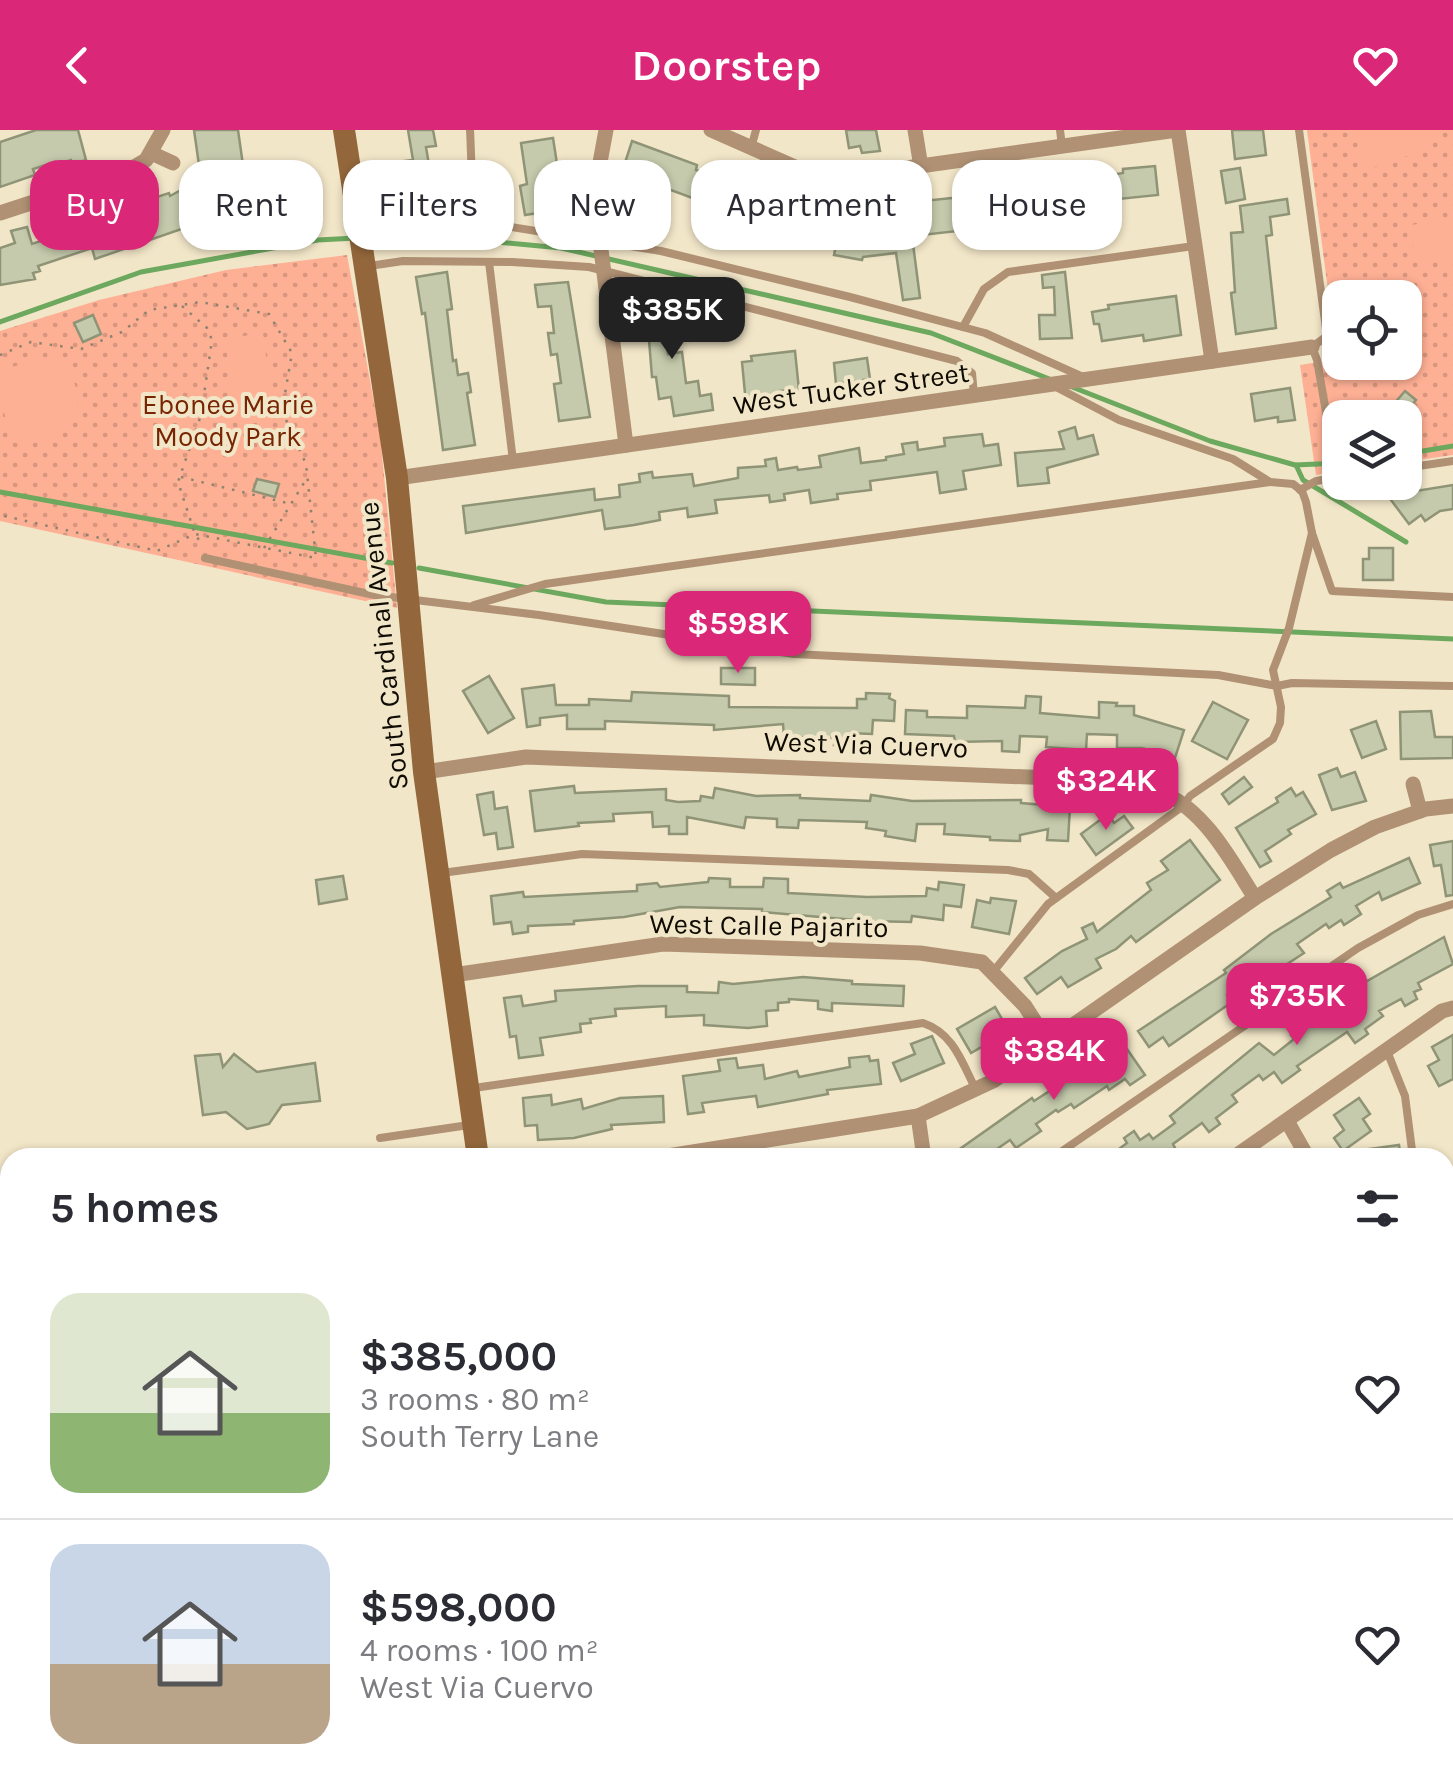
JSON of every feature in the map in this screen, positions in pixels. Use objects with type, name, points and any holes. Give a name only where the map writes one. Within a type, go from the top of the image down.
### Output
[{"type":"main road","name":"South Cardinal Avenue","points":[[344,130],[348,160]]},
{"type":"main road","name":"South Cardinal Avenue","points":[[362,250],[397,478],[424,772],[477,1148]]},
{"type":"street","points":[[0,213],[126,172],[150,153],[163,130]]},
{"type":"street","points":[[600,160],[606,130]]},
{"type":"street","points":[[712,130],[779,160]]},
{"type":"street","points":[[914,130],[920,160]]},
{"type":"street","points":[[932,164],[1061,138],[1178,130],[1212,361]]},
{"type":"street","points":[[150,153],[173,163]]},
{"type":"street","points":[[601,250],[626,445]]},
{"type":"street","name":"West Tucker Street","points":[[397,478],[1312,347]]},
{"type":"street","name":"West Via Cuervo","points":[[424,772],[526,757],[1078,776],[1127,781],[1169,795],[1196,816],[1255,898]]},
{"type":"street","points":[[1413,784],[1420,811]]},
{"type":"street","points":[[718,1148],[918,1116],[992,1082],[1255,898],[1374,827],[1420,811],[1453,806]]},
{"type":"street","name":"West Calle Pajarito","points":[[453,975],[663,944],[920,953],[982,962],[1025,1006],[1048,1042]]},
{"type":"street","points":[[1247,1148],[1442,1011],[1453,1008]]},
{"type":"street","points":[[918,1116],[923,1148]]},
{"type":"street","points":[[1287,1121],[1302,1148]]},
{"type":"lane","points":[[470,130],[478,212],[486,223],[534,231]]},
{"type":"lane","points":[[751,148],[756,130]]},
{"type":"lane","points":[[1299,130],[1327,336],[1312,347],[1324,400]]},
{"type":"lane","points":[[963,327],[984,288],[1008,272],[1195,246]]},
{"type":"lane","points":[[362,250],[402,261],[490,262],[604,271],[958,362],[972,373],[974,395]]},
{"type":"lane","points":[[654,250],[985,333],[1087,379]]},
{"type":"lane","points":[[490,262],[513,462]]},
{"type":"lane","points":[[1050,384],[1119,420],[1233,458],[1270,482]]},
{"type":"lane","points":[[1422,466],[1453,461]]},
{"type":"lane","points":[[1300,490],[1322,480]]},
{"type":"lane","points":[[471,606],[545,584],[1270,482],[1293,484],[1300,490],[1332,591],[1453,596]]},
{"type":"lane","points":[[992,973],[1056,898],[1183,806],[1190,796],[1273,739],[1281,707],[1273,670],[1289,628],[1312,533]]},
{"type":"lane","points":[[208,559],[374,595],[794,654],[1218,675],[1276,686],[1453,686]]},
{"type":"lane","points":[[438,873],[582,854],[1008,870],[1028,874],[1056,898]]},
{"type":"lane","points":[[1067,1148],[1358,948],[1418,916],[1453,904]]},
{"type":"lane","points":[[470,1088],[923,1023],[938,1028],[951,1041],[976,1089]]},
{"type":"lane","points":[[1386,1050],[1405,1096],[1412,1148]]},
{"type":"lane","points":[[380,1138],[474,1124]]},
{"type":"path","points":[[0,355],[31,342],[81,349],[122,332],[149,310],[200,302],[269,314],[292,352],[282,411],[306,464],[316,558],[196,534],[158,551],[0,514]]},
{"type":"path","points":[[181,305],[207,328],[212,340],[201,415],[178,482],[208,559]]},
{"type":"path","points":[[264,548],[308,476]]},
{"type":"path","points":[[180,477],[291,504]]},
{"type":"green space","points":[[1307,130],[1453,130],[1453,455],[1422,460],[1422,400],[1322,400],[1322,474],[1316,475],[1300,365],[1322,361],[1322,380],[1422,380],[1422,280],[1327,280]]},
{"type":"green space","points":[[1359,130],[1441,130],[1405,157],[1363,169]]},
{"type":"green space","points":[[1453,219],[1453,258],[1415,262],[1411,225]]},
{"type":"green space","name":"Ebonee Marie Moody Park","points":[[347,255],[380,435],[397,608],[0,521],[0,331],[99,300],[226,270]]},
{"type":"green space","points":[[263,333],[271,394],[234,399],[225,339]]},
{"type":"green space","points":[[59,357],[76,388],[74,417],[68,426],[50,436],[16,439],[5,415],[1,369]]},
{"type":"building","points":[[36,130],[78,130],[86,160],[30,160],[30,177],[0,187],[0,142]]},
{"type":"building","points":[[194,130],[238,130],[242,160],[198,160]]},
{"type":"building","points":[[408,130],[433,130],[436,146],[426,147],[428,160],[413,160]]},
{"type":"building","points":[[846,130],[876,130],[880,151],[862,153],[860,146],[849,148]]},
{"type":"building","points":[[1232,130],[1263,130],[1266,155],[1235,159]]},
{"type":"building","points":[[553,138],[556,160],[534,160],[534,214],[525,215],[520,186],[527,184],[521,143]]},
{"type":"building","points":[[632,141],[691,163],[691,197],[671,190],[671,160],[626,160]]},
{"type":"building","points":[[1155,166],[1158,195],[1122,199],[1123,169]]},
{"type":"building","points":[[1240,168],[1245,199],[1226,203],[1221,171]]},
{"type":"building","points":[[179,191],[179,230],[159,237],[159,196],[169,193],[170,196]]},
{"type":"building","points":[[952,198],[952,232],[932,234],[932,200]]},
{"type":"building","points":[[1287,199],[1289,214],[1270,217],[1272,235],[1266,236],[1276,328],[1236,334],[1231,233],[1243,232],[1240,206]]},
{"type":"building","points":[[27,227],[30,250],[86,250],[38,266],[40,271],[33,273],[35,279],[0,285],[0,248],[15,243],[11,231]]},
{"type":"building","points":[[93,250],[121,250],[95,259]]},
{"type":"building","points":[[835,250],[914,250],[920,298],[903,300],[896,253],[862,260],[834,255]]},
{"type":"building","points":[[447,272],[453,361],[456,360],[458,375],[468,373],[475,445],[443,450],[425,313],[422,314],[416,277]]},
{"type":"building","points":[[1065,272],[1072,338],[1040,339],[1039,315],[1055,315],[1054,287],[1043,288],[1042,275]]},
{"type":"building","points":[[568,282],[590,417],[559,421],[554,384],[561,383],[557,354],[551,355],[548,333],[554,333],[551,306],[538,307],[535,285]]},
{"type":"building","points":[[1176,296],[1181,335],[1144,341],[1143,335],[1102,341],[1099,324],[1094,324],[1092,312],[1109,309],[1108,305]]},
{"type":"building","points":[[665,301],[666,309],[685,306],[688,328],[665,331],[668,354],[682,352],[686,383],[698,381],[700,396],[711,394],[713,410],[674,416],[671,397],[659,399],[656,377],[652,377],[646,303]]},
{"type":"building","points":[[93,315],[101,334],[83,342],[74,323]]},
{"type":"building","points":[[795,351],[799,390],[780,391],[781,400],[746,404],[742,362],[752,361],[751,356]]},
{"type":"building","points":[[867,358],[870,379],[836,384],[834,363]]},
{"type":"building","points":[[1290,388],[1295,420],[1278,422],[1278,417],[1255,421],[1251,394]]},
{"type":"building","points":[[1405,391],[1416,400],[1397,400]]},
{"type":"building","points":[[1075,427],[1078,439],[1093,435],[1098,454],[1047,468],[1049,483],[1018,486],[1015,453],[1064,449],[1059,432]]},
{"type":"building","points":[[982,434],[984,446],[998,444],[1001,465],[963,471],[966,489],[940,493],[937,472],[870,481],[871,490],[837,494],[838,499],[811,503],[809,490],[784,494],[785,500],[770,502],[769,495],[715,500],[717,513],[688,517],[687,508],[659,512],[660,520],[605,529],[602,510],[466,533],[463,506],[594,489],[595,500],[620,497],[619,485],[640,482],[639,474],[652,472],[653,478],[692,474],[694,486],[738,478],[738,468],[766,466],[765,460],[776,458],[778,470],[798,470],[821,467],[819,456],[859,448],[861,463],[904,454],[902,444],[917,442],[918,450],[945,446],[944,438]]},
{"type":"building","points":[[257,479],[279,484],[275,497],[253,491]]},
{"type":"building","points":[[1453,485],[1453,509],[1440,511],[1425,521],[1421,515],[1409,524],[1391,500],[1422,500],[1422,490]]},
{"type":"building","points":[[1369,548],[1393,548],[1393,580],[1363,580],[1363,559],[1369,559]]},
{"type":"building","points":[[721,668],[755,668],[755,685],[721,684]]},
{"type":"building","points":[[489,676],[514,718],[488,733],[463,691]]},
{"type":"building","points":[[554,685],[556,705],[589,705],[589,699],[631,701],[632,692],[729,696],[729,707],[857,708],[857,699],[866,699],[866,693],[890,694],[889,698],[895,701],[894,721],[873,720],[872,734],[848,733],[848,746],[834,745],[835,738],[784,737],[783,724],[714,730],[714,725],[605,721],[605,729],[567,729],[567,715],[540,718],[540,725],[527,727],[522,689]]},
{"type":"building","points":[[1026,696],[1041,697],[1040,713],[1099,718],[1099,702],[1117,703],[1116,706],[1134,706],[1134,715],[1184,730],[1175,758],[1142,748],[1117,748],[1117,735],[1087,734],[1086,750],[1046,747],[1047,737],[1020,736],[1019,752],[1002,751],[1002,741],[955,742],[954,736],[905,734],[906,710],[927,711],[927,717],[967,718],[967,706],[1025,708]]},
{"type":"building","points":[[1213,702],[1248,720],[1227,759],[1192,741]]},
{"type":"building","points":[[1431,711],[1435,737],[1453,737],[1453,758],[1401,759],[1400,712]]},
{"type":"building","points":[[1376,721],[1386,749],[1362,758],[1351,730]]},
{"type":"building","points":[[1337,768],[1341,777],[1355,772],[1366,801],[1332,810],[1319,775]]},
{"type":"building","points":[[1244,777],[1252,787],[1229,804],[1222,794]]},
{"type":"building","points":[[574,786],[575,793],[666,789],[666,800],[678,802],[700,801],[701,796],[713,798],[715,788],[756,796],[870,801],[871,795],[912,801],[1021,800],[1070,807],[1068,841],[1047,840],[1048,829],[1020,835],[1020,841],[990,840],[944,834],[945,824],[917,824],[915,841],[885,836],[886,831],[866,828],[867,822],[799,820],[798,828],[777,827],[777,819],[746,817],[744,828],[687,817],[687,834],[669,834],[669,826],[653,827],[652,812],[613,814],[614,821],[535,831],[530,791]]},
{"type":"building","points":[[1291,788],[1296,796],[1303,792],[1316,814],[1288,830],[1291,834],[1265,851],[1271,861],[1260,867],[1236,828],[1278,802],[1276,798]]},
{"type":"building","points":[[493,792],[495,809],[507,807],[513,847],[498,849],[496,833],[484,835],[477,795]]},
{"type":"building","points":[[1108,814],[1114,823],[1124,816],[1133,828],[1096,855],[1081,834]]},
{"type":"building","points":[[1190,840],[1220,880],[1136,942],[1131,936],[1096,959],[1101,968],[1068,987],[1061,977],[1037,994],[1025,978],[1062,951],[1087,939],[1082,928],[1093,923],[1097,932],[1151,890],[1147,883],[1168,870],[1161,861]]},
{"type":"building","points":[[1453,841],[1453,895],[1446,896],[1441,865],[1434,866],[1430,845]]},
{"type":"building","points":[[1409,858],[1420,883],[1382,900],[1379,892],[1356,906],[1361,914],[1344,925],[1341,920],[1329,928],[1326,924],[1297,944],[1304,953],[1258,983],[1253,976],[1227,995],[1232,1002],[1169,1046],[1163,1037],[1149,1047],[1138,1031],[1226,973],[1224,970],[1271,934],[1331,897],[1327,891],[1340,883],[1343,888]]},
{"type":"building","points":[[343,876],[347,899],[319,904],[316,880]]},
{"type":"building","points":[[709,878],[730,879],[730,887],[763,887],[764,878],[788,879],[788,893],[867,897],[926,896],[927,888],[938,890],[939,882],[964,885],[961,907],[944,905],[943,920],[912,916],[911,922],[867,921],[762,909],[680,907],[574,924],[528,926],[528,932],[513,934],[511,922],[494,924],[491,896],[637,891],[637,885],[657,883],[660,887],[708,882]]},
{"type":"building","points":[[991,898],[1016,901],[1009,934],[972,927],[977,900],[990,903]]},
{"type":"building","points":[[1444,937],[1453,964],[1418,983],[1421,989],[1414,992],[1417,999],[1405,1006],[1401,999],[1379,1011],[1383,1016],[1365,1029],[1368,1034],[1355,1043],[1347,1032],[1297,1066],[1300,1070],[1282,1083],[1274,1072],[1263,1080],[1259,1075],[1232,1095],[1237,1102],[1216,1118],[1220,1124],[1209,1132],[1202,1123],[1173,1144],[1175,1148],[1120,1148],[1127,1143],[1124,1138],[1134,1131],[1140,1140],[1149,1134],[1153,1139],[1175,1123],[1170,1116],[1259,1043],[1274,1055],[1294,1039],[1291,1035],[1330,1008],[1327,1004],[1358,982],[1360,985]]},
{"type":"building","points":[[803,977],[904,986],[903,1006],[832,1003],[832,1011],[818,1009],[818,1001],[789,999],[778,1003],[778,1010],[766,1011],[767,1026],[748,1028],[704,1025],[704,1015],[666,1017],[666,1006],[615,1009],[616,1016],[580,1024],[581,1032],[540,1038],[543,1055],[519,1058],[516,1036],[510,1037],[504,998],[521,996],[523,1006],[556,1001],[555,991],[638,986],[687,986],[687,992],[718,993],[719,982]]},
{"type":"building","points":[[995,1007],[1009,1031],[971,1053],[957,1029]]},
{"type":"building","points":[[1453,1035],[1453,1079],[1439,1086],[1428,1066],[1439,1060],[1432,1047]]},
{"type":"building","points":[[932,1036],[944,1063],[901,1081],[893,1063],[915,1054],[911,1044]]},
{"type":"building","points":[[1104,1048],[1112,1059],[1127,1049],[1145,1075],[1130,1085],[1125,1079],[1109,1090],[1107,1086],[1074,1108],[1071,1104],[1056,1110],[1036,1124],[1041,1131],[1016,1148],[1010,1140],[998,1148],[961,1148],[1032,1098],[1034,1101],[1091,1064],[1088,1059]]},
{"type":"building","points":[[220,1054],[223,1067],[234,1054],[257,1072],[315,1063],[320,1101],[282,1105],[269,1124],[247,1129],[226,1112],[203,1115],[195,1056]]},
{"type":"building","points":[[869,1056],[870,1061],[878,1060],[881,1084],[827,1090],[828,1094],[758,1107],[756,1096],[702,1103],[704,1112],[688,1114],[683,1076],[720,1071],[718,1060],[736,1058],[738,1068],[763,1065],[765,1079],[797,1071],[799,1077],[850,1067],[849,1058]]},
{"type":"building","points":[[551,1095],[552,1105],[581,1099],[583,1109],[620,1098],[663,1096],[664,1122],[611,1125],[612,1129],[574,1138],[538,1140],[537,1125],[525,1126],[523,1098]]},
{"type":"building","points":[[1359,1098],[1370,1114],[1363,1119],[1371,1131],[1347,1148],[1341,1148],[1334,1138],[1344,1130],[1334,1115]]},
{"type":"waterway","points":[[0,322],[141,272],[343,239]]},
{"type":"waterway","points":[[514,244],[561,248],[931,333],[1052,380]]},
{"type":"waterway","points":[[1072,387],[1210,441],[1295,465],[1322,464]]},
{"type":"waterway","points":[[1422,451],[1453,446]]},
{"type":"waterway","points":[[1296,465],[1303,480],[1406,542]]},
{"type":"waterway","points":[[0,492],[392,563]]},
{"type":"waterway","points":[[419,568],[606,602],[1453,639]]}]
